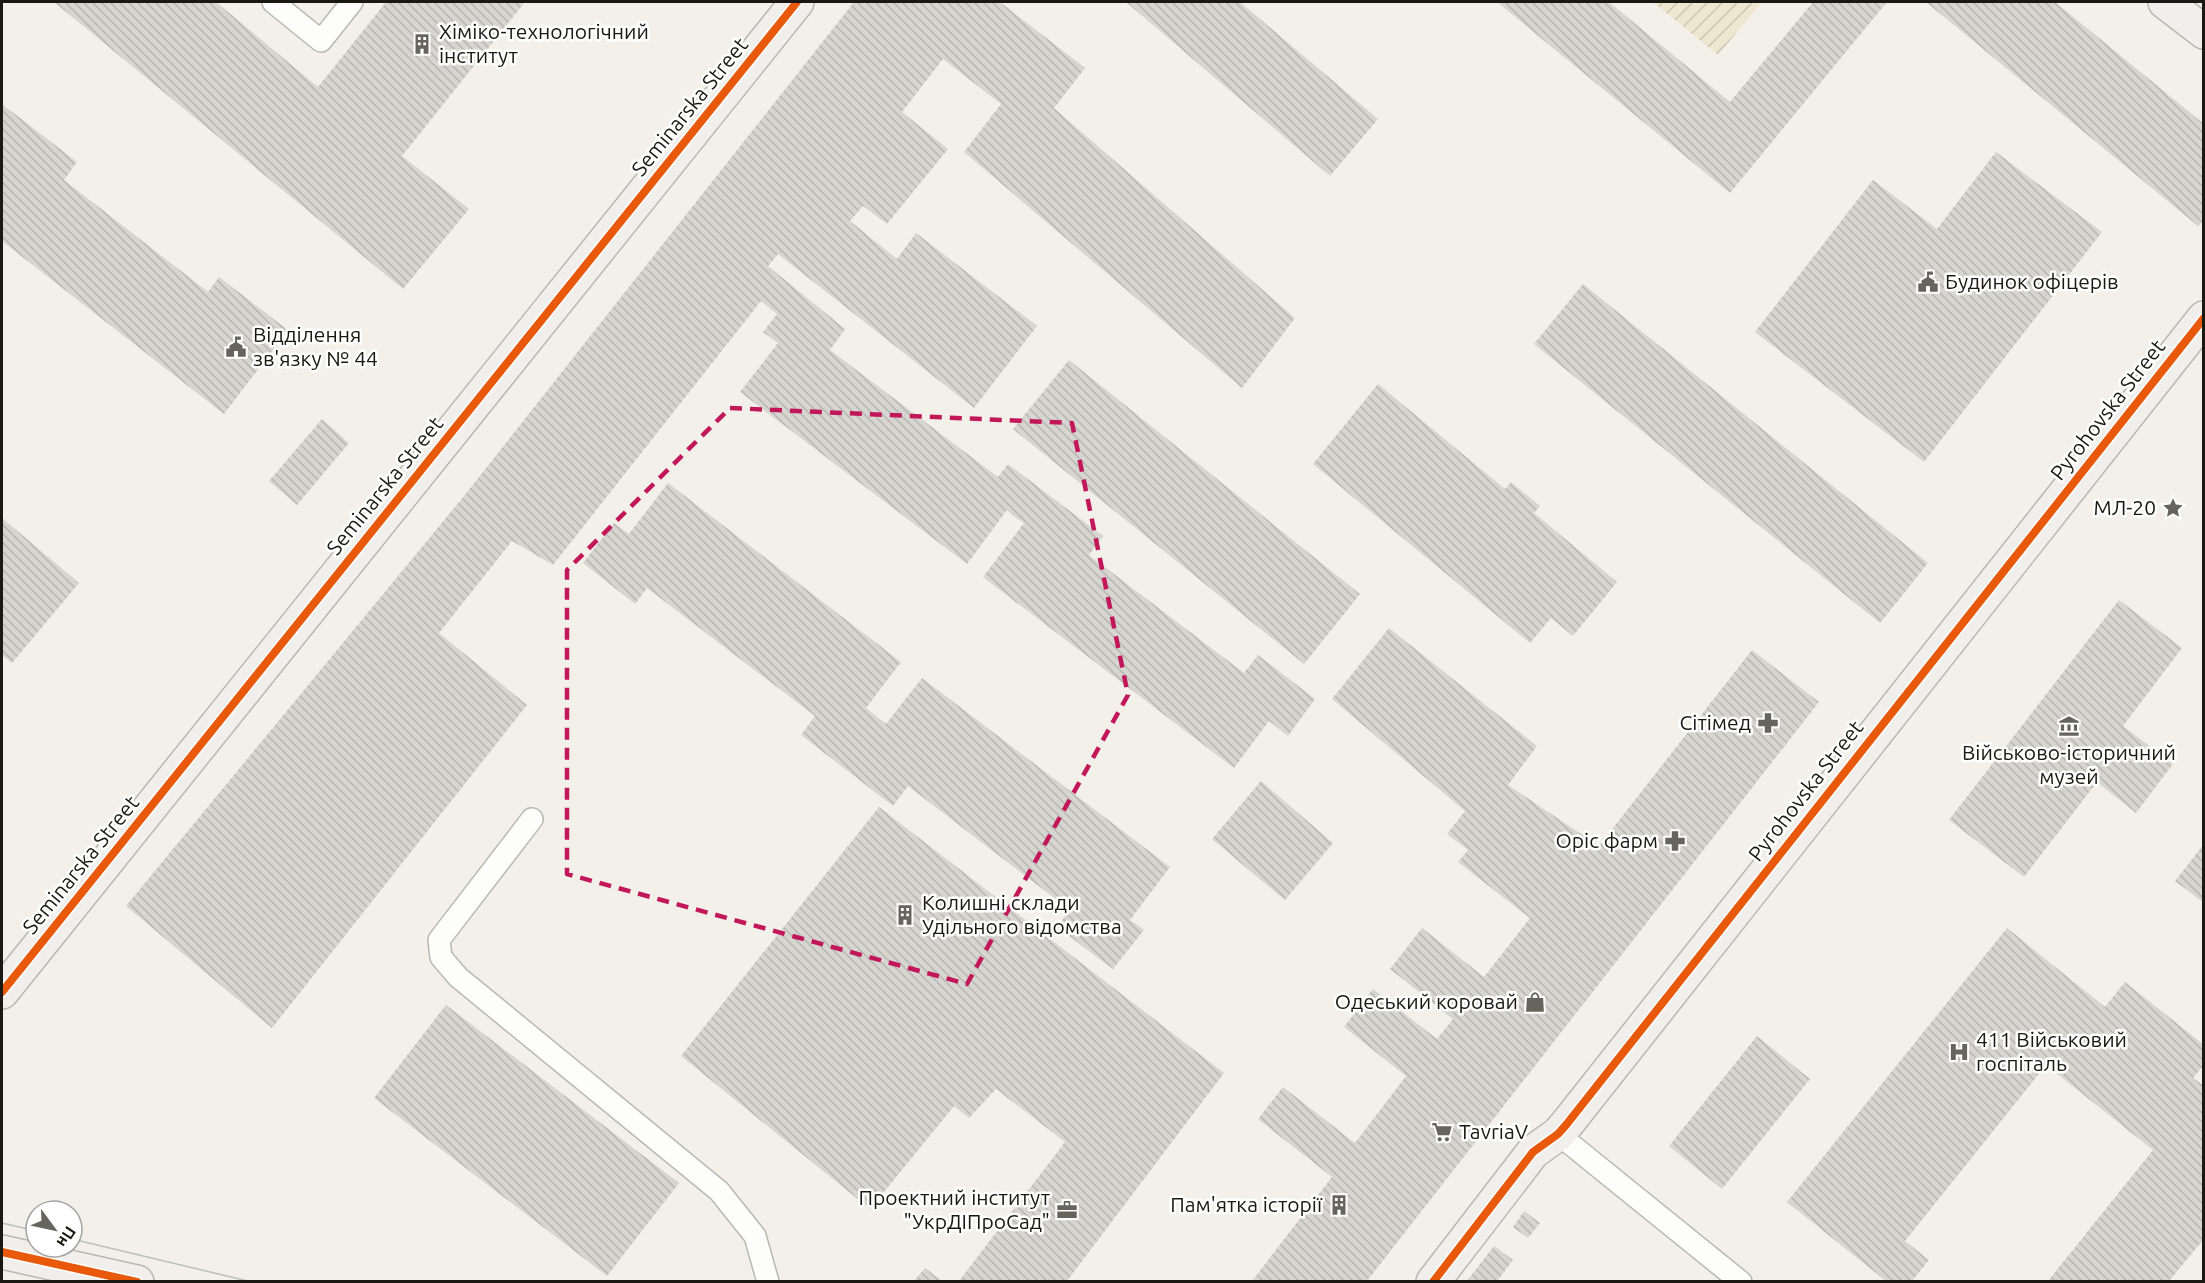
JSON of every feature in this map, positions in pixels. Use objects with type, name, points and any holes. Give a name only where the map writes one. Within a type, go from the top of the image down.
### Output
[{"type":"street","name":"Seminarska Street","points":[[2,992],[797,2]]},
{"type":"street","points":[[2165,2],[2204,32]]},
{"type":"street","name":"Pyrohovska Street","points":[[1433,1281],[1533,1152],[1558,1134],[2204,318]]},
{"type":"street","name":"Pyrohovska Street","points":[[1456,1281],[1547,1164],[1558,1134]]},
{"type":"street","points":[[2,1251],[136,1281]]},
{"type":"lane","points":[[273,2],[321,41],[352,2]]},
{"type":"lane","points":[[532,819],[439,940],[441,957],[458,977],[719,1191],[755,1236],[768,1281]]},
{"type":"lane","points":[[1558,1134],[1741,1281]]},
{"type":"highlighted area","points":[[730,408],[1072,423],[1128,695],[967,984],[567,874],[567,570]]},
{"type":"shaded area","points":[[1653,2],[1762,2],[1718,55]]},
{"type":"building","points":[[54,2],[216,2],[318,87],[386,2],[525,2],[402,156],[469,209],[403,289]]},
{"type":"building","points":[[854,2],[1000,2],[1085,68],[1054,108],[1295,318],[1242,388],[964,152],[1001,104],[943,59],[902,112],[948,149],[887,224],[863,206],[850,221],[897,259],[916,233],[1037,326],[974,408],[778,254],[768,266],[845,329],[830,350],[998,477],[1008,464],[1103,536],[1089,555],[1244,673],[1258,655],[1315,699],[1288,736],[1269,721],[1234,768],[983,577],[1024,523],[1007,510],[967,564],[740,392],[778,343],[763,332],[777,314],[761,301],[553,565],[512,541],[439,633],[527,705],[272,1028],[126,906],[464,496]]},
{"type":"building","points":[[1126,2],[1240,2],[1378,119],[1330,176]]},
{"type":"building","points":[[1497,2],[1609,2],[1730,102],[1813,2],[1887,2],[1730,193]]},
{"type":"building","points":[[1926,2],[2055,2],[2204,124],[2204,220],[2198,226]]},
{"type":"building","points":[[2,104],[77,162],[64,180],[208,292],[219,277],[288,330],[224,414],[2,241]]},
{"type":"building","name":"Будинок офіцерів","points":[[1996,152],[2102,232],[1924,462],[1755,332],[1873,180],[1937,229]]},
{"type":"building","points":[[1583,284],[1928,563],[1880,623],[1534,344]]},
{"type":"building","points":[[1069,360],[1360,594],[1304,664],[1013,429]]},
{"type":"building","points":[[1378,384],[1505,489],[1511,482],[1540,506],[1534,513],[1617,582],[1573,636],[1551,618],[1530,643],[1313,464]]},
{"type":"building","points":[[322,419],[349,443],[297,505],[269,481]]},
{"type":"building","points":[[668,483],[901,662],[866,708],[886,724],[922,678],[1170,867],[1130,920],[1144,930],[1113,969],[1057,927],[1070,910],[908,786],[893,806],[801,735],[815,716],[647,588],[635,604],[583,563],[614,523],[629,534]]},
{"type":"building","points":[[2,518],[79,583],[12,663],[2,655]]},
{"type":"building","points":[[2119,600],[2182,648],[2123,726],[2173,764],[2136,813],[2097,782],[2024,877],[1949,820]]},
{"type":"building","points":[[1389,628],[1537,746],[1508,785],[1599,846],[1752,650],[1819,702],[1367,1281],[1252,1281],[1332,1177],[1258,1119],[1283,1087],[1355,1143],[1406,1076],[1344,1027],[1373,989],[1437,1039],[1453,1019],[1390,969],[1422,928],[1484,977],[1530,918],[1458,862],[1468,850],[1447,834],[1465,811],[1332,699]]},
{"type":"building","points":[[1261,781],[1333,843],[1285,900],[1212,839]]},
{"type":"building","name":"Колишні склади Удільного відомства","points":[[879,807],[1224,1073],[1067,1281],[959,1281],[1065,1142],[996,1089],[969,1118],[954,1106],[870,1209],[681,1056]]},
{"type":"building","points":[[2204,844],[2204,903],[2175,881]]},
{"type":"building","points":[[2007,928],[2105,1007],[2125,982],[2204,1045],[2204,1065],[2193,1078],[2204,1086],[2204,1239],[2169,1281],[2048,1281],[2153,1150],[2046,1065],[1905,1241],[1929,1260],[1912,1281],[1886,1281],[1787,1202]]},
{"type":"building","points":[[446,1005],[679,1183],[607,1276],[374,1098]]},
{"type":"building","points":[[1757,1036],[1810,1079],[1722,1189],[1669,1146]]},
{"type":"building","points":[[1524,1211],[1540,1223],[1528,1238],[1513,1227]]},
{"type":"building","points":[[1494,1246],[1513,1260],[1497,1281],[1467,1281]]},
{"type":"building","points":[[925,1268],[942,1281],[914,1281]]},
{"type":"tram line","points":[[2,1223],[24,1228]]},
{"type":"tram line","points":[[84,1242],[252,1282]]},
{"type":"cycle path","points":[[2,992],[797,2]]},
{"type":"cycle path","points":[[1433,1282],[1533,1152],[1558,1134],[1566,1125],[2204,318]]},
{"type":"cycle path","points":[[2,1252],[137,1282]]},
{"type":"place","name":"Хіміко-технологічний інститут","points":[[422,44]]},
{"type":"place","name":"Будинок офіцерів","points":[[1928,282]]},
{"type":"place","name":"Відділення зв'язку № 44","points":[[236,347]]},
{"type":"place","name":"МЛ-20","points":[[2173,508]]},
{"type":"place","name":"Сітімед","points":[[1768,723]]},
{"type":"place","name":"Військово-історичний музей","points":[[2069,726]]},
{"type":"place","name":"Оріс фарм","points":[[1675,841]]},
{"type":"place","name":"Колишні склади Удільного відомства","points":[[905,915]]},
{"type":"place","name":"Одеський коровай","points":[[1535,1002]]},
{"type":"place","name":"411 Військовий госпіталь","points":[[1959,1052]]},
{"type":"place","name":"TavriaV","points":[[1442,1132]]},
{"type":"place","name":"Пам'ятка історії","points":[[1339,1205]]},
{"type":"place","name":"Проектний інститут \"УкрДІПроСад\"","points":[[1067,1210]]}]
